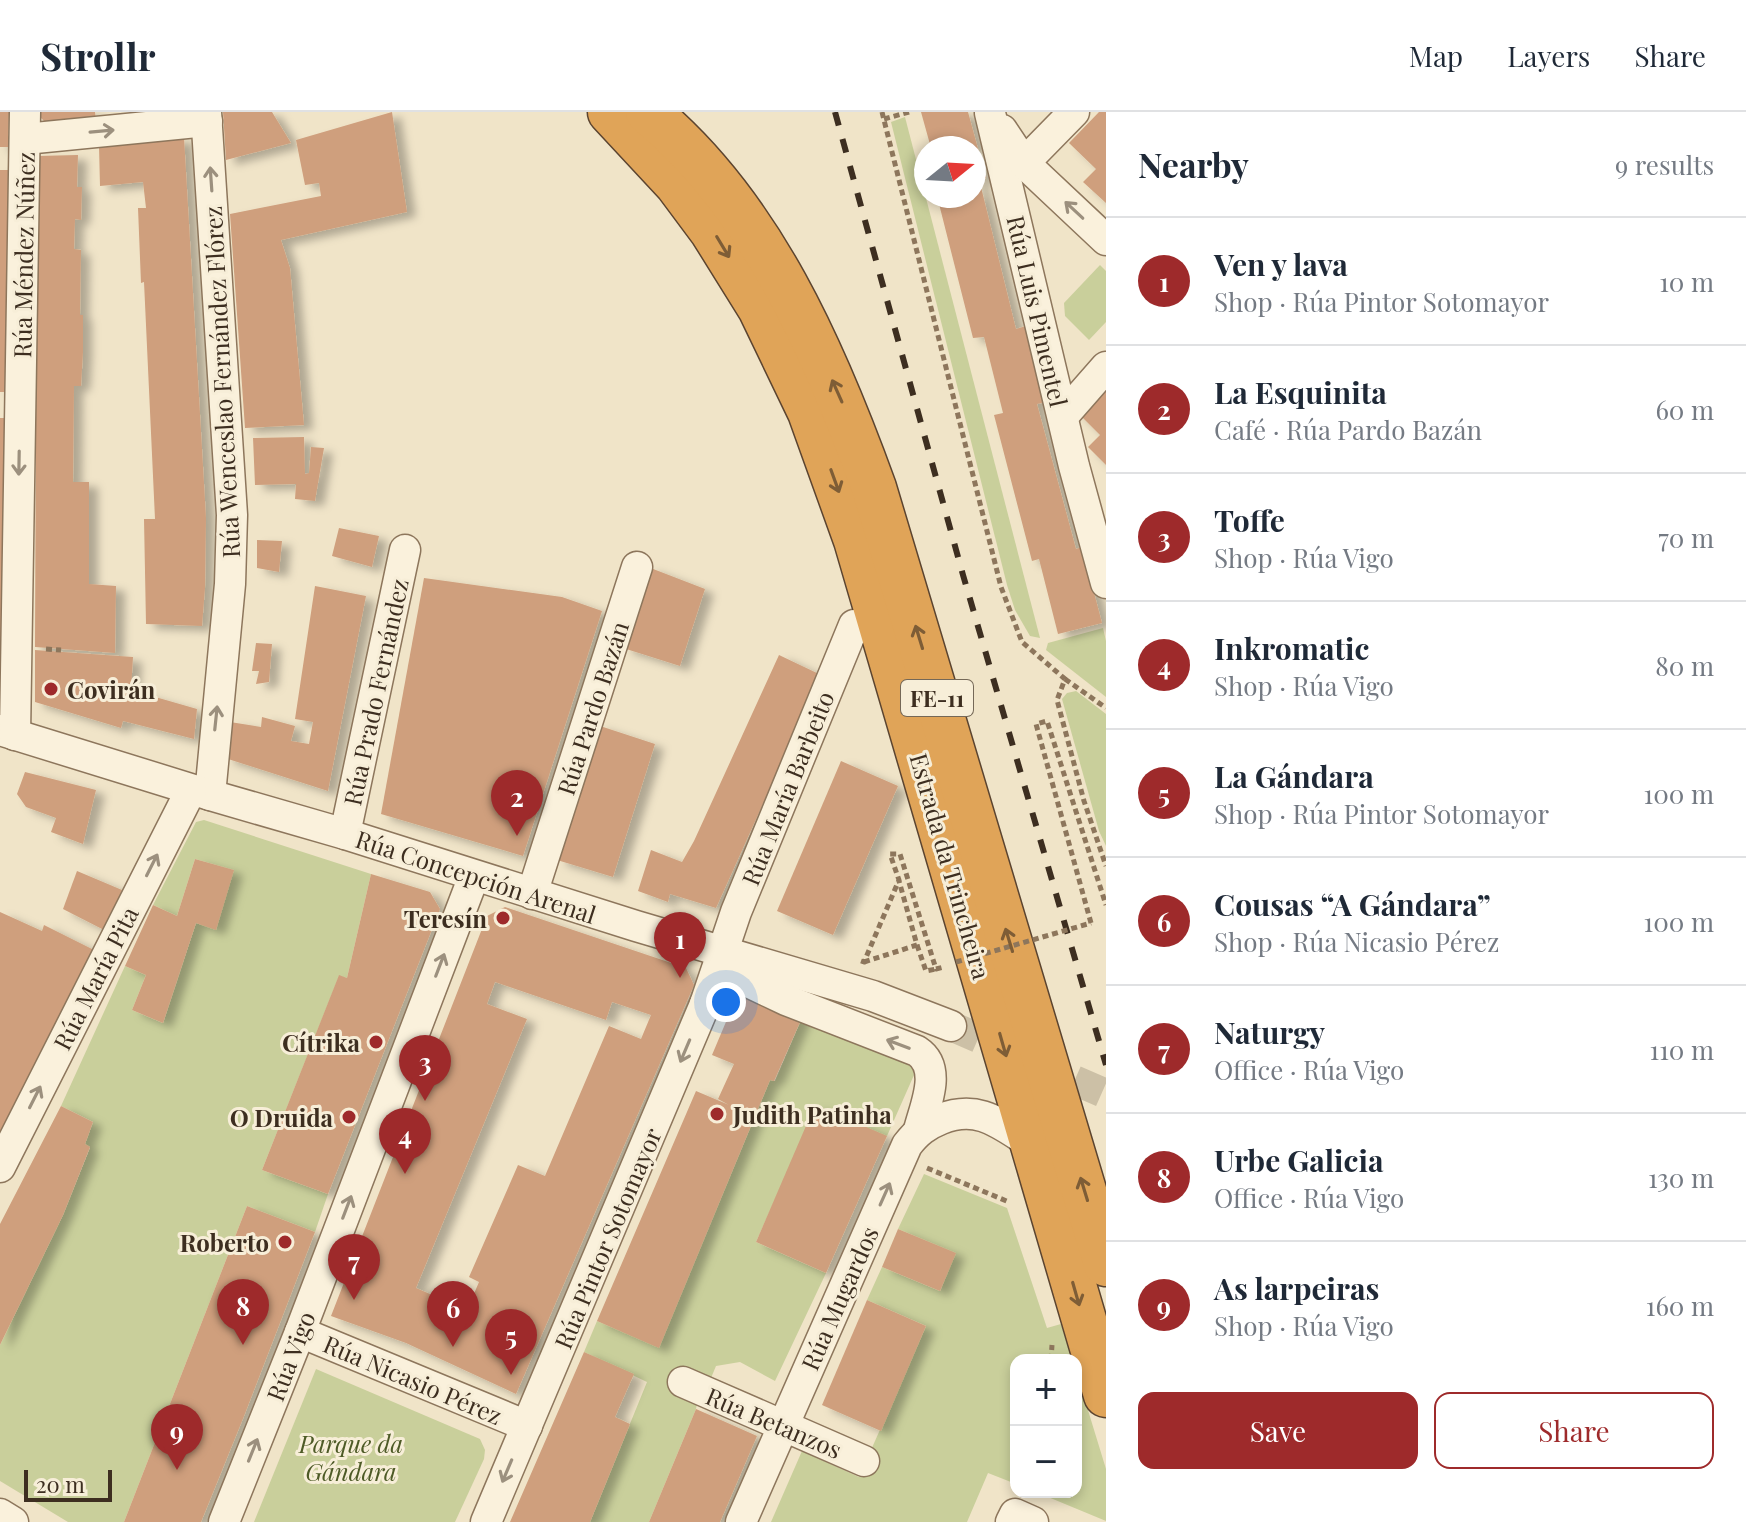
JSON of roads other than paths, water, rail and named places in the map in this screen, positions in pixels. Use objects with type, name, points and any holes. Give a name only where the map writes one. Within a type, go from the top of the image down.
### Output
[{"type":"highway","name":"Estrada da Trincheira","points":[[610,112],[677,184],[712,231],[760,308],[810,412],[856,540],[1106,1395]]},
{"type":"highway","name":"Estrada da Trincheira","points":[[648,112],[700,163],[753,232],[798,305],[841,397],[874,488],[1106,1264]]},
{"type":"highway","points":[[854,625],[862,592],[856,540]]},
{"type":"street","points":[[1024,163],[1074,112]]},
{"type":"street","points":[[990,113],[1024,163],[1106,240]]},
{"type":"street","name":"Rúa Luis Pimentel","points":[[990,113],[1074,466],[1106,583]]},
{"type":"street","points":[[18,143],[207,116]]},
{"type":"street","name":"Rúa Wenceslao Fernández Flórez","points":[[200,792],[230,584],[232,515],[207,116]]},
{"type":"street","name":"Rúa Méndez Núñez","points":[[8,732],[10,407],[18,143]]},
{"type":"street","points":[[1063,416],[1106,367]]},
{"type":"street","points":[[1074,466],[1106,497]]},
{"type":"street","name":"Rúa Prado Fernández","points":[[345,834],[405,550]]},
{"type":"street","name":"Rúa Pardo Bazán","points":[[532,894],[637,567]]},
{"type":"street","name":"Rúa María Barbeito","points":[[724,953],[736,912],[854,625]]},
{"type":"street","name":"Rúa Concepción Arenal","points":[[8,732],[873,996],[951,1026]]},
{"type":"street","name":"Rúa María Pita","points":[[0,1167],[200,792]]},
{"type":"street","name":"Rúa Vigo","points":[[224,1522],[474,876]]},
{"type":"street","name":"Rúa Pintor Sotomayor","points":[[486,1522],[724,953]]},
{"type":"street","points":[[705,1004],[732,981],[746,981],[786,1000],[917,1051],[925,1056],[931,1068],[919,1130]]},
{"type":"street","points":[[919,1130],[953,1114],[973,1112],[991,1119],[1032,1144]]},
{"type":"street","name":"Rúa Mugardos","points":[[741,1522],[901,1157],[919,1130]]},
{"type":"street","name":"Rúa Nicasio Pérez","points":[[300,1332],[527,1426]]},
{"type":"street","name":"Rúa Betanzos","points":[[683,1382],[864,1461]]},
{"type":"street","points":[[0,1514],[13,1522]]},
{"type":"tunnel","points":[[951,1026],[1106,1094]]},
{"type":"railway","points":[[835,112],[963,575],[1106,1065]]},
{"type":"place","name":"Covirán","points":[[51,689]]},
{"type":"place","name":"La Esquinita","points":[[517,836]]},
{"type":"place","name":"Teresín","points":[[503,918]]},
{"type":"place","name":"Ven y lava","points":[[680,978]]},
{"type":"place","name":"Cítrika","points":[[376,1042]]},
{"type":"place","name":"Toffe","points":[[425,1101]]},
{"type":"place","name":"Judith Patinha","points":[[717,1114]]},
{"type":"place","name":"O Druida","points":[[349,1117]]},
{"type":"place","name":"Inkromatic","points":[[405,1174]]},
{"type":"place","name":"Roberto","points":[[285,1242]]},
{"type":"place","name":"Naturgy","points":[[354,1300]]},
{"type":"place","name":"Urbe Galicia","points":[[243,1345]]},
{"type":"place","name":"Cousas “A Gándara”","points":[[453,1347]]},
{"type":"place","name":"La Gándara","points":[[511,1375]]},
{"type":"place","name":"As larpeiras","points":[[177,1470]]},
{"type":"park label","name":"Parque da Gándara","points":[[351,1457]]}]
